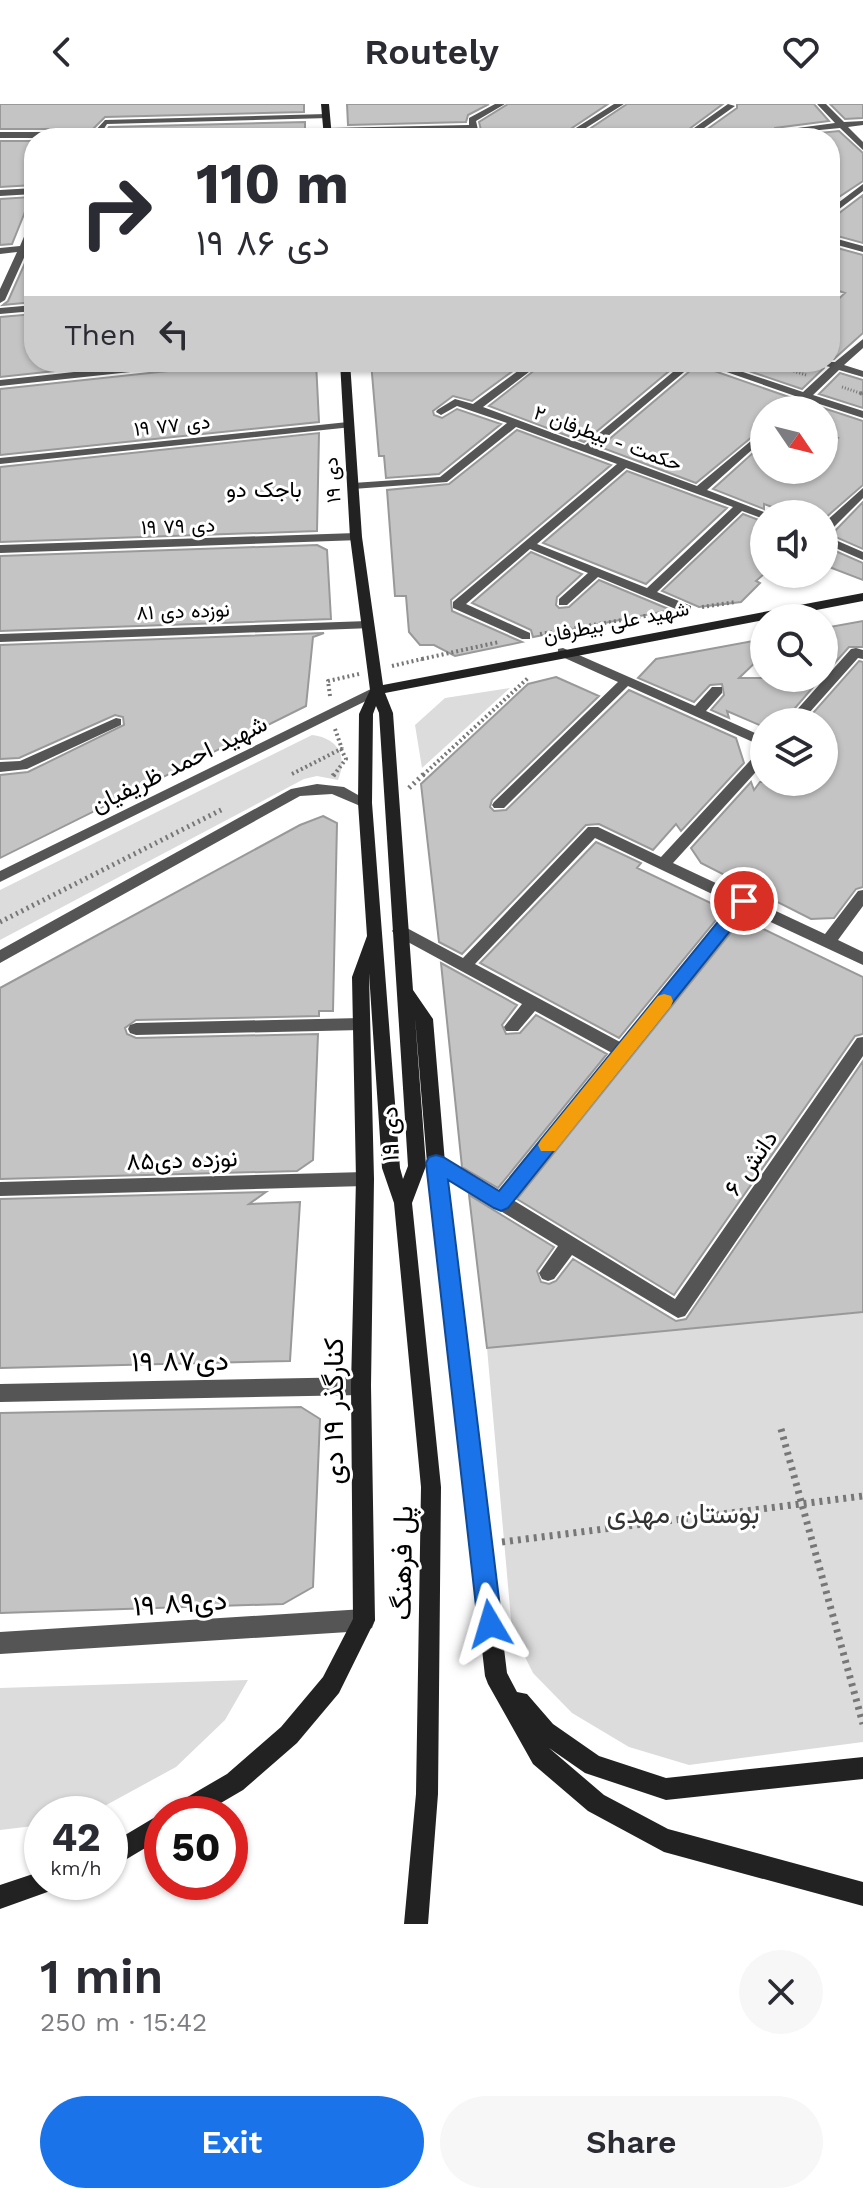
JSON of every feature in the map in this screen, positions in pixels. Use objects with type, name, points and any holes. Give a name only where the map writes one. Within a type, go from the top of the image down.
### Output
[{"type":"main road","points":[[325,104],[327,128]]},
{"type":"main road","name":"۱۹ دی","points":[[345,372],[356,537],[377,690],[387,725],[407,994],[417,1166],[403,1203]]},
{"type":"main road","name":"شهید علی بیطرفان","points":[[377,690],[863,597]]},
{"type":"main road","name":"۱۹ دی","points":[[377,690],[366,714],[365,803],[391,1168],[403,1203]]},
{"type":"main road","name":"کنارگذر ۱۹ دی","points":[[211,1796],[235,1782],[289,1735],[331,1685],[364,1620],[361,1386],[365,1179],[360,977],[375,931]]},
{"type":"main road","points":[[407,994],[425,1019],[436,1163],[496,1676],[541,1756],[596,1803],[664,1840],[863,1894]]},
{"type":"main road","name":"پل فرهنگ","points":[[403,1203],[431,1487],[427,1794],[416,1924]]},
{"type":"main road","points":[[496,1676],[545,1732],[593,1765],[666,1789],[863,1768]]},
{"type":"main road","points":[[0,1897],[24,1889]]},
{"type":"street","points":[[451,128],[472,127],[472,120],[501,104]]},
{"type":"street","points":[[580,128],[620,104]]},
{"type":"street","points":[[821,104],[863,147]]},
{"type":"street","points":[[699,128],[731,106]]},
{"type":"street","points":[[101,128],[105,122],[326,116]]},
{"type":"street","points":[[810,128],[863,123]]},
{"type":"street","points":[[0,135],[24,135]]},
{"type":"street","points":[[840,205],[863,187]]},
{"type":"street","points":[[0,193],[24,192]]},
{"type":"street","points":[[840,242],[863,249]]},
{"type":"street","points":[[0,251],[24,249]]},
{"type":"street","points":[[0,300],[24,256]]},
{"type":"street","points":[[0,311],[24,309]]},
{"type":"street","points":[[840,358],[863,342]]},
{"type":"street","points":[[840,367],[863,374]]},
{"type":"street","points":[[0,383],[103,372]]},
{"type":"street","points":[[475,408],[524,372]]},
{"type":"street","points":[[587,449],[679,372]]},
{"type":"street","points":[[733,372],[806,396],[825,372]]},
{"type":"street","name":"حکمت - بیطرفان ۲","points":[[441,412],[455,402],[475,408],[750,510]]},
{"type":"street","points":[[838,407],[863,415]]},
{"type":"street","points":[[353,486],[443,480],[515,422]]},
{"type":"street","name":"۱۹ دی ۷۷","points":[[0,461],[348,425]]},
{"type":"street","points":[[699,491],[750,445]]},
{"type":"street","points":[[526,636],[457,605],[625,463]]},
{"type":"street","points":[[838,516],[863,491]]},
{"type":"street","points":[[649,593],[741,506]]},
{"type":"street","name":"۱۹ دی ۷۹","points":[[0,549],[356,537]]},
{"type":"street","points":[[530,545],[687,609]]},
{"type":"street","points":[[838,545],[863,556]]},
{"type":"street","points":[[563,602],[596,572]]},
{"type":"street","name":"نوزده دی ۸۱","points":[[0,638],[368,625]]},
{"type":"street","points":[[563,652],[750,736]]},
{"type":"street","points":[[807,708],[860,654]]},
{"type":"street","points":[[499,805],[626,681]]},
{"type":"street","name":"شهید احمد ظریفیان","points":[[0,877],[377,690]]},
{"type":"street","points":[[696,713],[717,690]]},
{"type":"street","points":[[0,767],[22,766],[116,722]]},
{"type":"street","points":[[663,864],[750,769]]},
{"type":"street","points":[[0,957],[296,792],[326,786],[340,788],[365,803]]},
{"type":"street","points":[[464,966],[593,831],[863,959]]},
{"type":"street","points":[[828,942],[863,895]]},
{"type":"street","points":[[501,1202],[744,901]]},
{"type":"street","points":[[400,931],[624,1052]]},
{"type":"street","points":[[512,1027],[533,1003]]},
{"type":"street","points":[[136,1029],[361,1024]]},
{"type":"street","name":"۶ دانش","points":[[570,1244],[678,1310],[863,1043]]},
{"type":"street","points":[[436,1163],[570,1244],[548,1273]]},
{"type":"street","name":"نوزده دی۸۵","points":[[0,1189],[365,1179]]},
{"type":"street","name":"۱۹ دی۸۷","points":[[0,1393],[361,1386]]},
{"type":"street","name":"۱۹ دی۸۹","points":[[0,1643],[364,1620]]},
{"type":"path","points":[[422,659],[526,636],[745,600]]},
{"type":"path","points":[[408,789],[529,677]]},
{"type":"path","points":[[284,778],[341,749],[346,759],[326,786]]},
{"type":"path","points":[[0,922],[227,807]]},
{"type":"path","points":[[781,1429],[863,1724]]},
{"type":"path","points":[[481,1545],[863,1496]]},
{"type":"green space","points":[[510,688],[422,768],[415,725],[445,698]]},
{"type":"green space","points":[[312,735],[328,740],[338,750],[342,763],[338,780],[317,776],[304,779],[0,940],[0,890]]},
{"type":"green space","name":"بوستان مهدی","points":[[863,1312],[863,1742],[689,1765],[629,1747],[572,1713],[533,1673],[512,1631],[487,1348]]},
{"type":"green space","points":[[248,1680],[225,1720],[176,1767],[123,1796],[24,1796],[24,1827],[0,1830],[0,1688]]},
{"type":"building","points":[[0,104],[304,104],[304,112],[105,117],[94,128],[0,129]]},
{"type":"building","points":[[347,104],[489,104],[468,115],[466,122],[348,125]]},
{"type":"building","points":[[508,104],[608,104],[572,128],[480,128],[479,122]]},
{"type":"building","points":[[627,104],[723,104],[691,128],[591,128]]},
{"type":"building","points":[[737,104],[814,104],[829,121],[775,128],[709,128],[737,108]]},
{"type":"building","points":[[830,104],[863,104],[863,118],[845,119]]},
{"type":"building","points":[[305,122],[305,128],[109,127]]},
{"type":"building","points":[[840,132],[863,153],[863,181],[840,196]]},
{"type":"building","points":[[0,141],[24,141],[24,186],[0,187]]},
{"type":"building","points":[[863,195],[863,243],[840,237],[840,212]]},
{"type":"building","points":[[24,197],[24,214],[12,244],[0,245],[0,199]]},
{"type":"building","points":[[840,249],[863,255],[863,333],[840,354],[840,298],[845,293],[840,291]]},
{"type":"building","points":[[24,265],[24,303],[3,305],[8,301]]},
{"type":"building","points":[[24,315],[24,372],[46,372],[0,377],[0,317]]},
{"type":"building","points":[[159,372],[316,372],[319,422],[0,455],[0,389]]},
{"type":"building","points":[[372,372],[511,372],[472,401],[453,396],[433,411],[434,415],[442,418],[457,409],[501,424],[439,474],[386,478],[384,456],[379,456]]},
{"type":"building","points":[[532,372],[668,372],[584,442],[489,406]]},
{"type":"building","points":[[689,372],[717,372],[786,396],[750,396],[750,439],[696,483],[600,447]]},
{"type":"building","points":[[752,372],[820,372],[802,389]]},
{"type":"building","points":[[840,373],[863,380],[863,408],[838,400],[838,396],[819,394]]},
{"type":"building","points":[[838,413],[863,421],[863,485],[838,507],[838,500],[750,500],[750,504],[713,489],[750,456],[750,484],[838,484]]},
{"type":"building","points":[[517,430],[611,465],[451,600],[452,611],[522,642],[455,656],[434,645],[420,645],[409,632],[406,596],[395,596],[387,490],[449,484]]},
{"type":"building","points":[[319,433],[317,531],[0,542],[0,467]]},
{"type":"building","points":[[627,471],[727,508],[646,584],[543,543]]},
{"type":"building","points":[[863,502],[863,549],[838,538],[838,528]]},
{"type":"building","points":[[743,514],[750,517],[750,588],[755,588],[741,602],[699,607],[662,591]]},
{"type":"building","points":[[317,545],[327,550],[331,619],[0,631],[0,556]]},
{"type":"building","points":[[531,552],[582,574],[557,597],[556,605],[559,608],[569,607],[599,580],[671,610],[533,637],[531,630],[472,603]]},
{"type":"building","points":[[838,552],[863,563],[863,580],[838,570]]},
{"type":"building","points":[[863,621],[863,647],[849,647],[838,659],[838,625]]},
{"type":"building","points":[[324,633],[313,637],[306,706],[0,858],[0,775],[28,772],[124,725],[123,717],[115,715],[19,758],[0,759],[0,645]]},
{"type":"building","points":[[750,642],[750,667],[739,678],[750,678],[750,692],[809,692],[795,708],[750,708],[750,721],[727,711],[729,718],[711,710],[724,695],[722,684],[710,685],[694,702],[638,678],[656,659]]},
{"type":"building","points":[[859,661],[863,662],[863,887],[856,889],[834,918],[811,919],[701,863],[691,848],[750,783],[750,796],[838,796],[838,708],[817,708],[832,692],[838,692],[838,685]]},
{"type":"building","points":[[556,677],[599,696],[492,800],[490,807],[494,811],[506,810],[629,690],[736,738],[744,763],[681,831],[676,824],[653,850],[599,824],[586,825],[462,954],[439,942],[421,784],[528,684]]},
{"type":"building","points":[[323,816],[337,823],[333,1011],[319,1011],[319,1016],[136,1020],[125,1028],[127,1034],[136,1038],[318,1034],[313,1160],[297,1171],[0,1179],[0,988],[300,825]]},
{"type":"building","points":[[596,842],[641,863],[637,868],[715,905],[721,914],[619,1038],[480,963]]},
{"type":"building","points":[[753,924],[863,977],[863,1034],[855,1036],[674,1295],[517,1199],[736,926]]},
{"type":"building","points":[[441,963],[517,1005],[502,1025],[506,1034],[520,1033],[536,1015],[607,1054],[498,1188],[462,1167]]},
{"type":"building","points":[[863,1061],[863,1312],[487,1348],[469,1195],[554,1247],[537,1271],[541,1282],[549,1284],[556,1281],[573,1259],[676,1321],[686,1319]]},
{"type":"building","points":[[266,1192],[249,1204],[300,1202],[290,1361],[0,1368],[0,1199]]},
{"type":"building","points":[[301,1407],[320,1419],[313,1587],[283,1604],[0,1613],[0,1413]]},
{"type":"slow traffic","points":[[548,1145],[664,1001]]},
{"type":"district","name":"باجک دو","points":[[264,489]]},
{"type":"route","points":[[490,1624],[436,1163],[501,1202],[744,901]]}]
